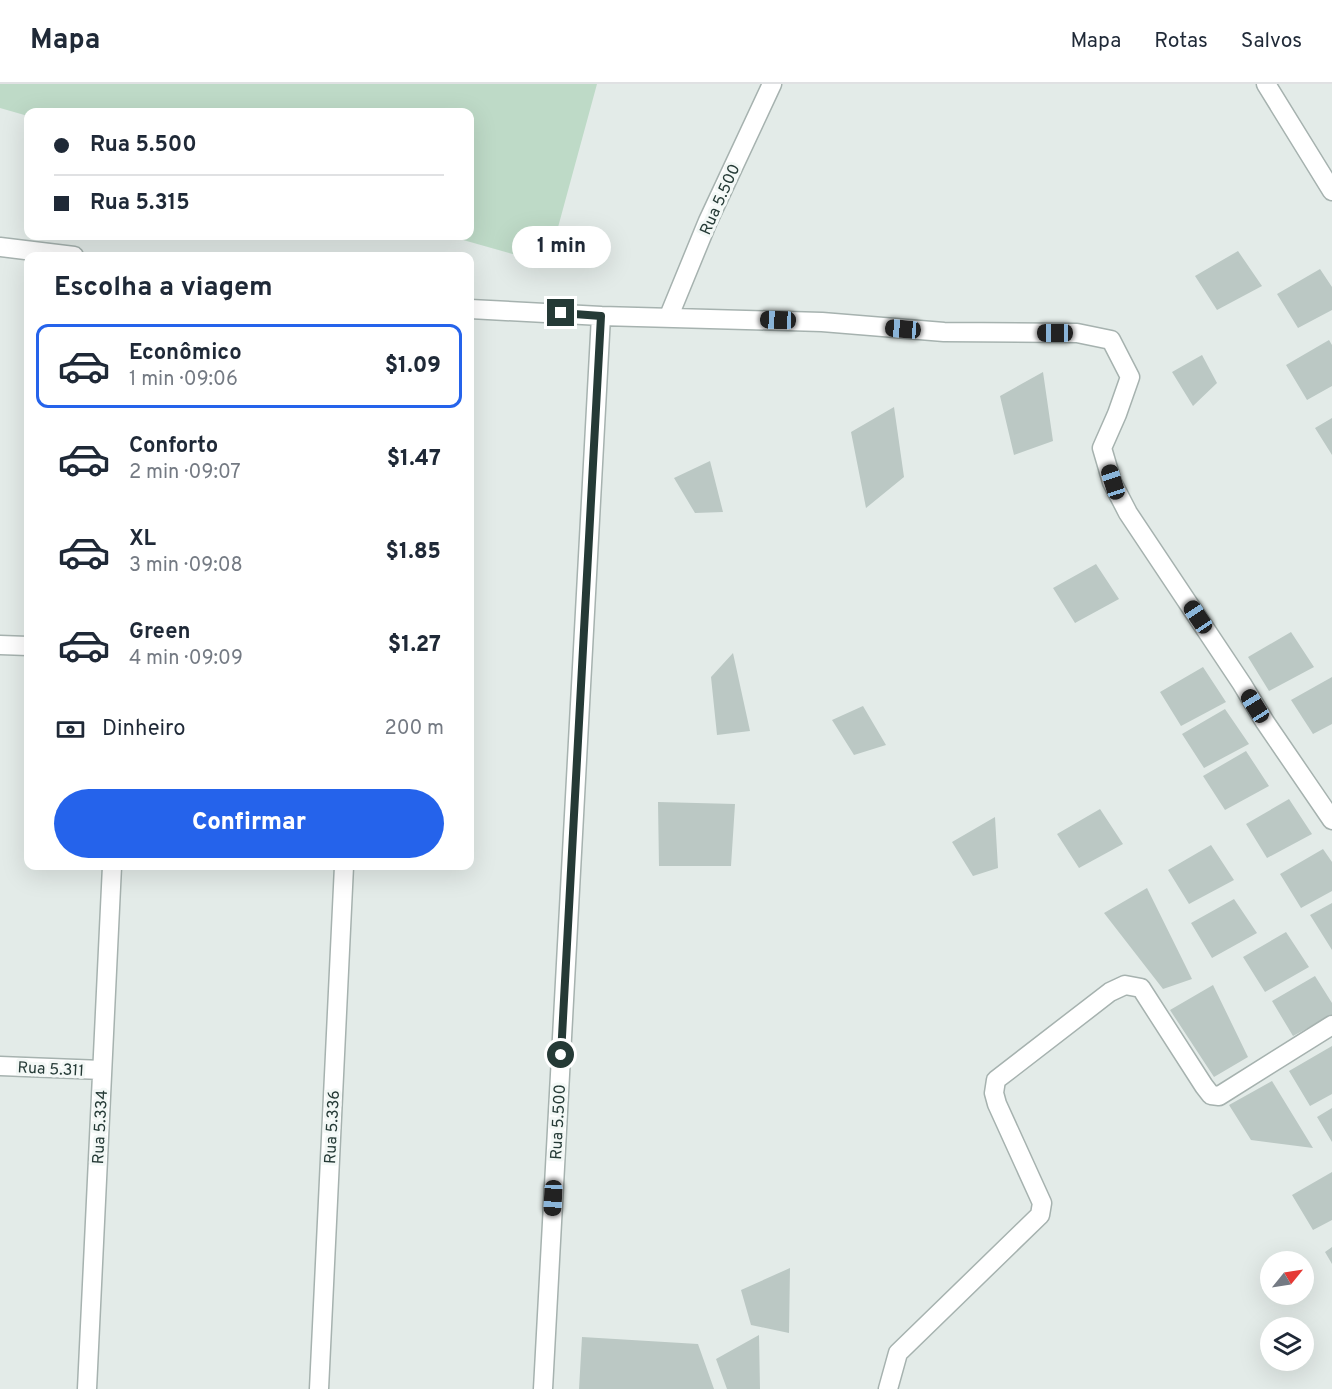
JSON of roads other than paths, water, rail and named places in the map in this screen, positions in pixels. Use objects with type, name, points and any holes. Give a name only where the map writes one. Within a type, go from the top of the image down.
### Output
[{"type":"street","name":"Rua 5.500","points":[[669,316],[708,221],[772,84]]},
{"type":"street","points":[[1266,84],[1332,190]]},
{"type":"street","points":[[0,247],[41,252]]},
{"type":"street","points":[[474,309],[601,316],[669,316],[822,322],[944,332],[1077,333],[1111,340],[1130,377],[1102,448],[1113,482],[1128,513],[1242,684],[1264,722],[1332,820]]},
{"type":"street","name":"Rua 5.500","points":[[543,1389],[601,316]]},
{"type":"street","points":[[0,645],[24,646]]},
{"type":"street","name":"Rua 5.334","points":[[87,1389],[112,870]]},
{"type":"street","name":"Rua 5.336","points":[[319,1389],[344,870]]},
{"type":"street","points":[[888,1389],[898,1353],[1040,1215],[1042,1203],[997,1104],[994,1093],[996,1080],[1110,992],[1125,985],[1141,988],[1211,1095],[1219,1096],[1332,1025]]},
{"type":"street","name":"Rua 5.311","points":[[0,1066],[102,1070]]}]
